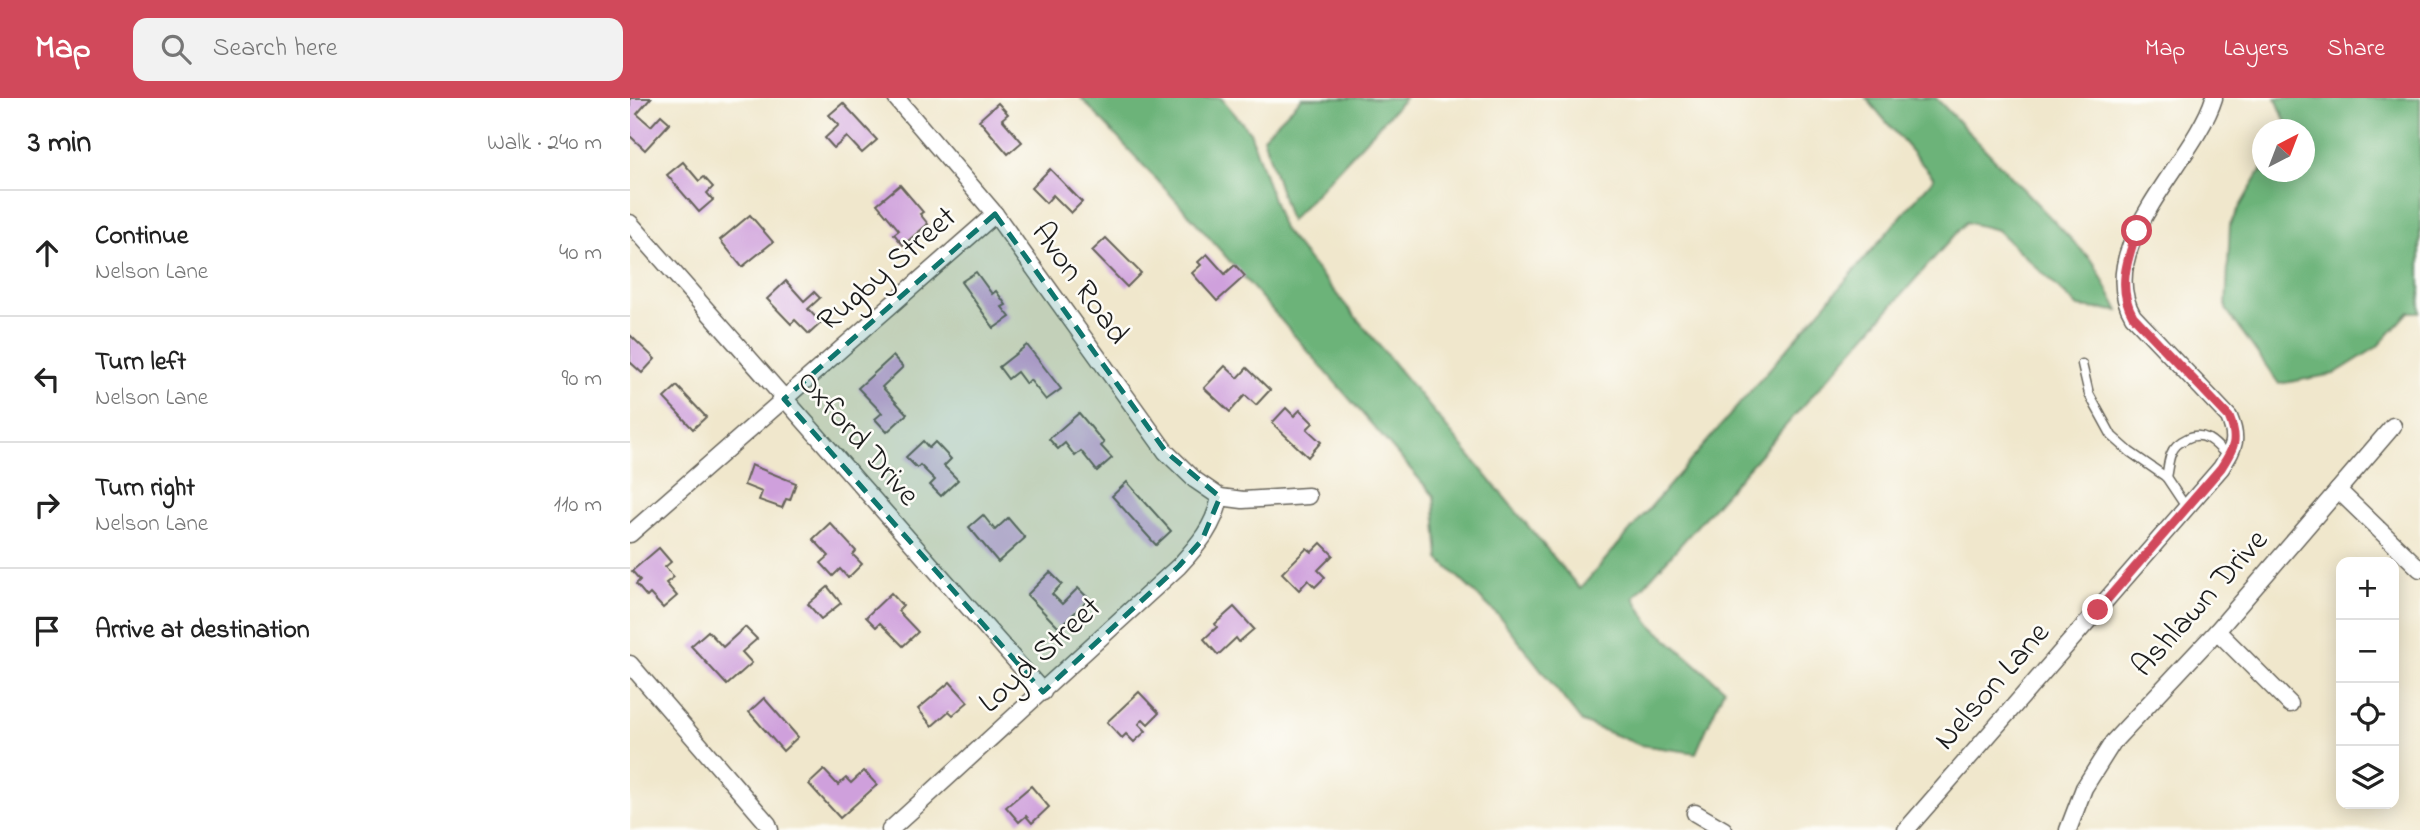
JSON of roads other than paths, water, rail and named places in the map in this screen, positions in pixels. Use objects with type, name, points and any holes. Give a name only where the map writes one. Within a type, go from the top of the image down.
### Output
[{"type":"street","name":"Avon Road","points":[[896,98],[995,214],[1166,452],[1219,505]]},
{"type":"street","points":[[2214,98],[2210,112],[2150,205],[2137,231],[2126,264],[2124,293],[2126,304],[2133,316],[2229,417],[2236,433],[2235,443],[2228,457]]},
{"type":"street","name":"Rugby Street","points":[[630,534],[995,214]]},
{"type":"street","name":"Oxford Drive","points":[[630,223],[1043,692]]},
{"type":"street","name":"Ashlawn Drive","points":[[2068,830],[2084,788],[2113,742],[2217,631],[2393,426]]},
{"type":"street","name":"Nelson Lane","points":[[1906,830],[2228,457]]},
{"type":"street","points":[[2338,491],[2420,569]]},
{"type":"street","points":[[1219,505],[1243,500],[1308,496]]},
{"type":"street","name":"Loyd Street","points":[[890,830],[1179,566],[1202,540],[1219,505]]},
{"type":"street","points":[[2217,631],[2290,704]]},
{"type":"street","points":[[630,664],[730,777],[770,830]]},
{"type":"street","points":[[1695,813],[1724,830]]},
{"type":"lane","points":[[2082,364],[2089,394],[2112,436],[2166,477],[2186,507]]},
{"type":"lane","points":[[2166,477],[2171,454],[2180,442],[2191,436],[2203,436],[2216,444],[2228,457]]}]
